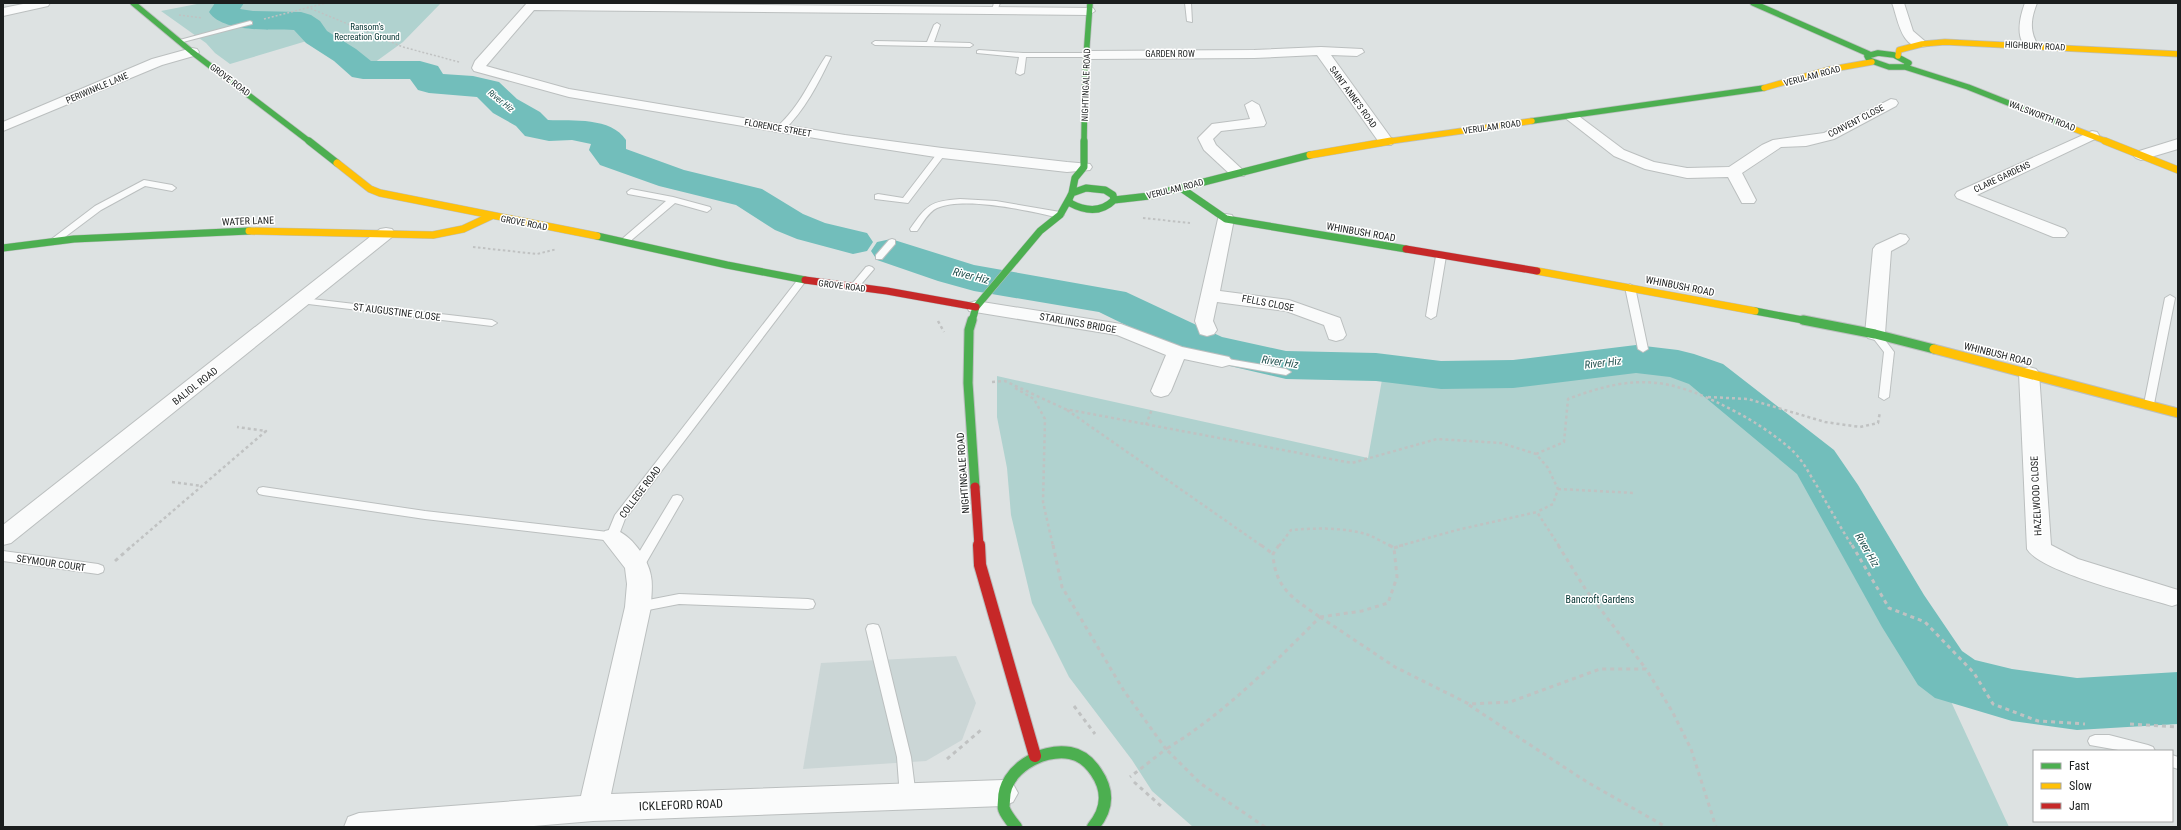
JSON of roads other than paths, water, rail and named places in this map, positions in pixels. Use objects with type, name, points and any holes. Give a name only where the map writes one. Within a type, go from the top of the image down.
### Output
[{"type":"street","points":[[3,12],[44,3]]},
{"type":"street","name":"GROVE ROAD","points":[[133,3],[192,52],[370,188],[389,195],[625,242],[762,274],[976,307]]},
{"type":"street","points":[[1753,3],[1871,58],[1882,53],[1898,56],[1909,63],[1905,67]]},
{"type":"street","points":[[1898,3],[1903,14],[1904,27],[1913,40],[1922,43]]},
{"type":"street","points":[[2031,3],[2026,15],[2026,31],[2027,38],[2032,45]]},
{"type":"street","points":[[532,4],[942,13],[996,7],[1090,7]]},
{"type":"street","name":"FLORENCE STREET","points":[[532,4],[480,64],[480,68],[562,92],[780,129],[942,153],[1088,169]]},
{"type":"street","name":"NIGHTINGALE ROAD","points":[[1035,756],[980,565],[968,383],[969,330],[976,307],[1040,231],[1060,215],[1070,196],[1075,178],[1088,169],[1085,72],[1090,7]]},
{"type":"street","name":"HIGHBURY ROAD","points":[[1898,56],[1899,50],[1922,43],[2032,45],[2178,54]]},
{"type":"street","name":"GARDEN ROW","points":[[1087,55],[1321,51],[1357,52]]},
{"type":"street","name":"SAINT ANNE'S ROAD","points":[[1321,51],[1386,142]]},
{"type":"street","name":"PERIWINKLE LANE","points":[[3,127],[157,62],[192,52]]},
{"type":"street","name":"WALSWORTH ROAD","points":[[1871,58],[1889,67],[1905,67],[1968,87],[2178,170]]},
{"type":"street","name":"VERULAM ROAD","points":[[1114,200],[1149,196],[1311,156],[1386,142],[1571,117],[1766,88],[1871,58]]},
{"type":"street","name":"CONVENT CLOSE","points":[[1733,172],[1767,148],[1778,143],[1806,141],[1829,136],[1891,103]]},
{"type":"street","points":[[1238,173],[1209,147],[1205,138],[1217,127],[1259,123],[1252,105]]},
{"type":"street","points":[[1571,117],[1619,153],[1650,166],[1687,173],[1733,172],[1748,200]]},
{"type":"street","name":"CLARE GARDENS","points":[[2059,233],[1963,195],[2092,135]]},
{"type":"street","points":[[2141,155],[2178,144]]},
{"type":"street","points":[[1060,215],[1093,210],[1106,207],[1114,200],[1113,195],[1104,186],[1086,188],[1070,196],[1074,206],[1093,210]]},
{"type":"street","name":"WHINBUSH ROAD","points":[[1181,188],[1206,207],[1226,219],[1630,287],[1875,334],[2149,404],[2178,413]]},
{"type":"street","name":"WATER LANE","points":[[3,248],[54,241],[258,231],[419,235],[452,233],[479,223],[491,216]]},
{"type":"street","points":[[1208,330],[1204,321],[1226,219]]},
{"type":"street","name":"BALIOL ROAD","points":[[3,537],[386,233]]},
{"type":"street","points":[[1875,334],[1882,249],[1900,239]]},
{"type":"street","name":"FELLS CLOSE","points":[[1210,295],[1243,298],[1289,306],[1333,322],[1336,335]]},
{"type":"street","name":"STARLINGS BRIDGE","points":[[976,307],[1121,330],[1177,352],[1222,361]]},
{"type":"street","points":[[1161,391],[1177,352]]},
{"type":"street","name":"HAZELWOOD CLOSE","points":[[2029,373],[2039,550],[2069,565],[2172,597]]},
{"type":"street","points":[[593,808],[638,607],[641,580],[637,568],[627,551],[613,537]]},
{"type":"street","points":[[1016,827],[1005,810],[1002,802],[1003,793],[1012,773],[1020,764],[1035,756],[1055,752],[1070,754],[1086,760],[1096,768],[1104,781],[1106,802],[1100,819],[1093,827]]},
{"type":"street","name":"ICKLEFORD ROAD","points":[[359,827],[593,808],[1003,793]]},
{"type":"street","points":[[1100,819],[1109,824]]},
{"type":"lane","points":[[1188,3],[1190,21]]},
{"type":"lane","points":[[179,40],[250,23]]},
{"type":"lane","points":[[930,44],[937,25]]},
{"type":"lane","points":[[875,43],[970,45]]},
{"type":"lane","points":[[979,52],[1023,55],[1087,55]]},
{"type":"lane","points":[[1020,73],[1023,55]]},
{"type":"lane","points":[[780,129],[799,112],[807,101],[828,57]]},
{"type":"lane","points":[[878,197],[905,201],[942,153]]},
{"type":"lane","points":[[54,241],[98,208],[144,182],[172,188]]},
{"type":"lane","points":[[631,192],[673,200],[707,209]]},
{"type":"lane","points":[[625,242],[673,200]]},
{"type":"lane","points":[[914,229],[930,209],[942,204],[977,201],[1060,215]]},
{"type":"lane","points":[[879,257],[892,242]]},
{"type":"lane","points":[[1430,316],[1440,256]]},
{"type":"lane","points":[[854,287],[869,269]]},
{"type":"lane","name":"COLLEGE ROAD","points":[[613,537],[619,518],[802,280]]},
{"type":"lane","points":[[1630,287],[1643,349]]},
{"type":"lane","points":[[2149,404],[2170,298]]},
{"type":"lane","name":"ST AUGUSTINE CLOSE","points":[[303,300],[492,323]]},
{"type":"lane","points":[[1875,334],[1889,352],[1884,397]]},
{"type":"lane","points":[[1222,361],[1286,372]]},
{"type":"lane","points":[[263,491],[425,515],[613,537]]},
{"type":"lane","points":[[637,568],[677,499]]},
{"type":"lane","name":"SEYMOUR COURT","points":[[3,556],[98,569]]},
{"type":"lane","points":[[638,607],[680,599],[808,604]]},
{"type":"lane","points":[[873,629],[904,757],[908,796]]},
{"type":"lane","points":[[2095,741],[2109,741],[2144,750]]},
{"type":"waterway","name":"River Hiz","points":[[230,3],[223,12],[230,16],[253,20],[301,21],[310,27],[316,37],[345,55],[363,70],[420,70],[427,73],[426,81],[429,83],[473,86],[488,89],[505,106],[528,119],[537,129],[549,131],[572,130],[604,136],[609,140],[607,150],[613,157],[672,178],[749,197],[761,203],[789,222],[811,231],[853,242]]},
{"type":"waterway","name":"River Hiz","points":[[891,251],[974,278],[1111,301],[1207,347],[1286,365],[1376,367],[1441,375],[1513,374],[1636,359],[1678,364],[1706,374],[1816,462],[1839,498],[1903,611],[1940,668],[1957,680],[2012,695],[2077,704],[2178,698]]},
{"type":"park label","name":"Ransom's Recreation Ground","points":[[367,32]]},
{"type":"park label","name":"Bancroft Gardens","points":[[1600,599]]}]
